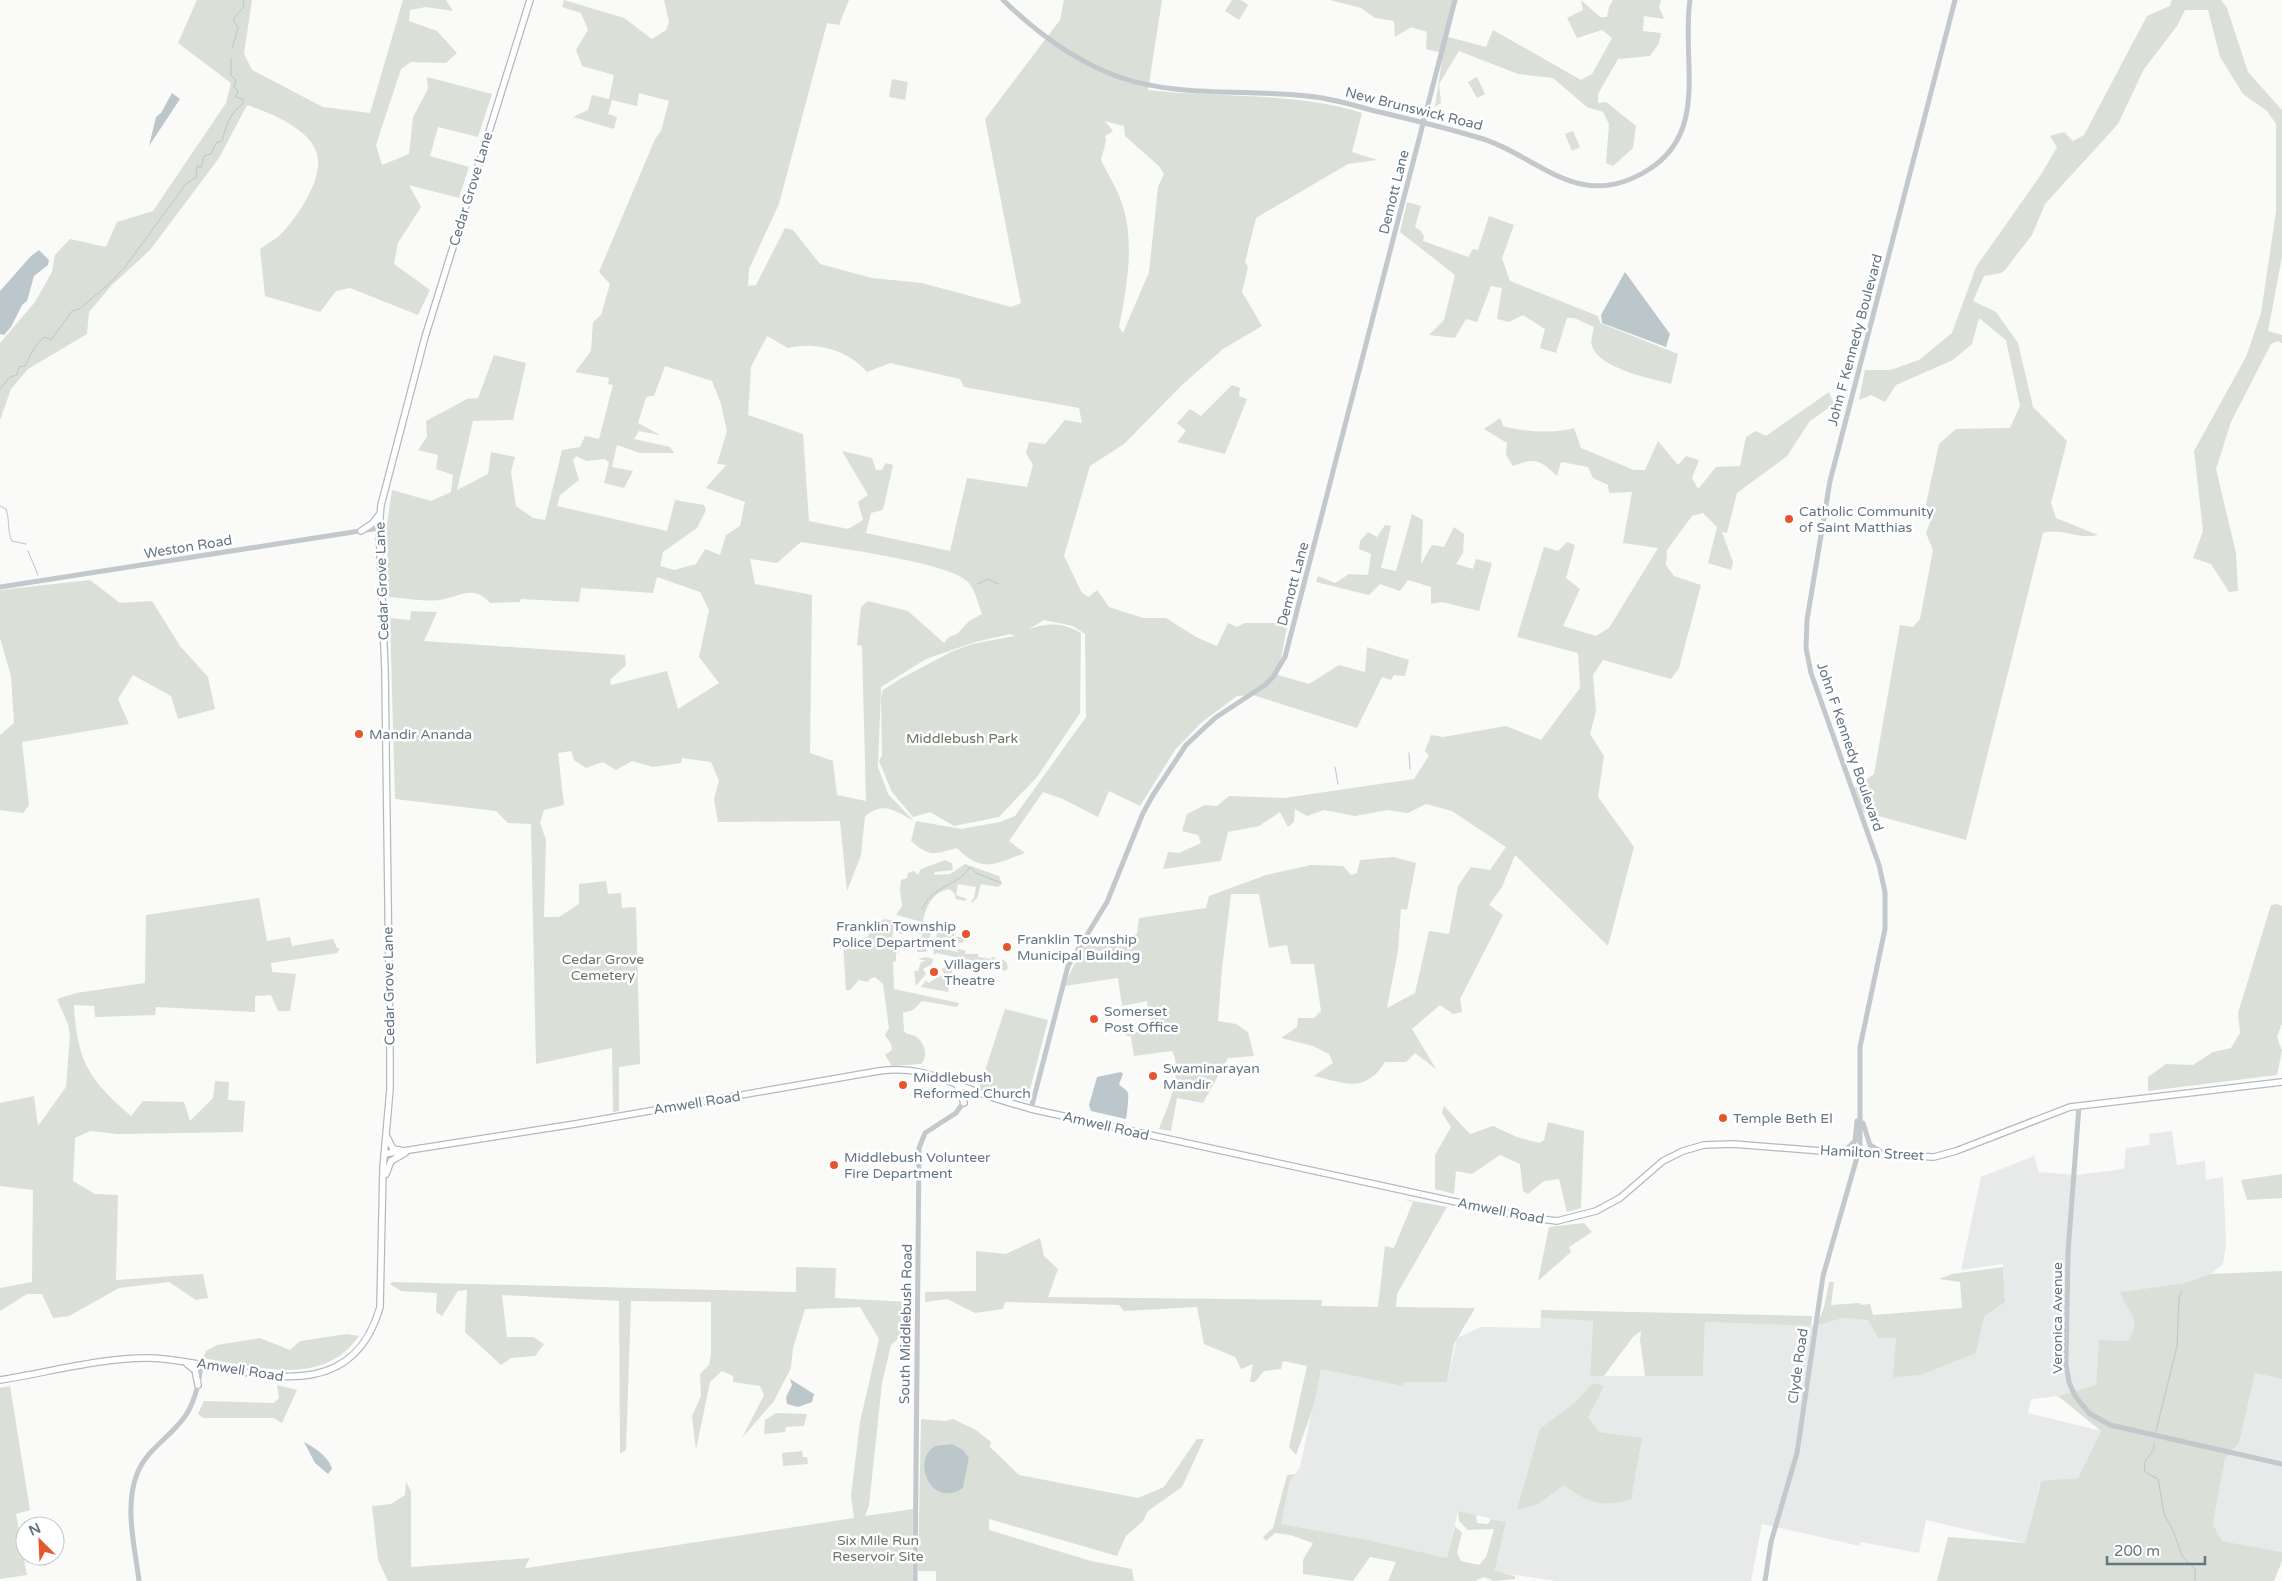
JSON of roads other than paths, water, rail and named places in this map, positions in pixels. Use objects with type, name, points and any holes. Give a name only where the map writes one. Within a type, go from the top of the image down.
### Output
[{"type":"main road","name":"Cedar Grove Lane","points":[[384,1154],[390,1056],[385,670],[380,513],[400,428],[425,337],[530,0]]},
{"type":"main road","points":[[361,531],[373,523],[380,513]]},
{"type":"main road","name":"Amwell Road","points":[[0,1380],[130,1359],[148,1358],[297,1378],[326,1372],[349,1358],[370,1333],[380,1307],[384,1154],[890,1070],[922,1072],[1031,1109],[1525,1218],[1563,1220]]},
{"type":"main road","name":"Hamilton Street","points":[[1563,1220],[1584,1216],[1607,1206],[1626,1193],[1663,1161],[1697,1146],[1733,1144],[1921,1158],[1947,1154],[2055,1112],[2079,1106],[2282,1082]]},
{"type":"main road","points":[[955,1083],[962,1093],[964,1103]]},
{"type":"main road","points":[[386,1135],[395,1150],[415,1147],[419,1149]]},
{"type":"main road","points":[[382,1199],[386,1168],[391,1161],[409,1150]]},
{"type":"main road","points":[[183,1362],[195,1370],[198,1385]]},
{"type":"street","name":"New Brunswick Road","points":[[1003,0],[1039,33],[1063,50],[1099,69],[1132,81],[1178,90],[1308,96],[1340,101],[1490,140],[1541,170],[1569,182],[1601,186],[1626,180],[1642,174],[1651,168],[1670,150],[1686,120],[1690,100],[1687,29],[1690,0]]},
{"type":"street","name":"Demott Lane","points":[[1031,1109],[1068,966],[1107,902],[1143,813],[1153,794],[1186,745],[1215,718],[1265,685],[1274,677],[1286,657],[1455,0]]},
{"type":"street","name":"John F Kennedy Boulevard","points":[[1859,1154],[1861,1139],[1859,1106],[1860,1047],[1885,929],[1885,892],[1878,861],[1811,673],[1806,648],[1807,620],[1830,478],[1955,0]]},
{"type":"street","name":"Weston Road","points":[[0,587],[379,528]]},
{"type":"street","name":"South Middlebush Road","points":[[915,1581],[919,1148],[925,1134],[948,1120],[964,1103],[972,1090]]},
{"type":"street","points":[[1844,1152],[1855,1140],[1859,1106]]},
{"type":"street","points":[[1859,1106],[1868,1142],[1889,1156]]},
{"type":"street","name":"Veronica Avenue","points":[[2079,1106],[2066,1301],[2066,1364],[2069,1382],[2075,1396],[2089,1413],[2110,1425],[2282,1464]]},
{"type":"street","name":"Clyde Road","points":[[1765,1581],[1771,1542],[1797,1453],[1823,1276],[1859,1154]]},
{"type":"street","points":[[139,1581],[131,1515],[131,1499],[136,1475],[150,1451],[182,1420],[194,1399],[201,1365]]},
{"type":"waterway","points":[[232,49],[238,28],[233,19],[244,7],[243,0]]},
{"type":"waterway","points":[[0,389],[10,377],[17,375],[19,367],[25,366],[33,350],[41,340],[45,337],[51,340],[72,311],[79,309],[108,285],[125,267],[186,184],[196,177],[197,166],[201,168],[204,156],[211,154],[216,143],[222,141],[232,115],[243,104],[243,99],[236,97],[238,91],[234,87],[236,80],[231,75],[231,59]]},
{"type":"waterway","points":[[0,506],[6,509],[12,541],[26,544]]},
{"type":"waterway","points":[[28,551],[38,575]]},
{"type":"waterway","points":[[977,584],[988,579],[999,584]]},
{"type":"waterway","points":[[1409,753],[1410,769]]},
{"type":"waterway","points":[[1335,767],[1338,784]]},
{"type":"waterway","points":[[922,909],[933,894],[958,879],[970,867],[976,873],[1001,883]]},
{"type":"waterway","points":[[2156,1431],[2177,1346],[2179,1297],[2182,1292]]},
{"type":"waterway","points":[[2154,1442],[2154,1449],[2144,1463],[2145,1472],[2158,1479],[2164,1514],[2173,1530],[2182,1556],[2195,1569],[2195,1581]]},
{"type":"place","name":"Catholic Community of Saint Matthias","points":[[1789,519]]},
{"type":"place","name":"Mandir Ananda","points":[[359,734]]},
{"type":"place","name":"Franklin Township Police Department","points":[[966,934]]},
{"type":"place","name":"Franklin Township Municipal Building","points":[[1007,947]]},
{"type":"place","name":"Villagers Theatre","points":[[934,972]]},
{"type":"place","name":"Somerset Post Office","points":[[1094,1019]]},
{"type":"place","name":"Swaminarayan Mandir","points":[[1153,1076]]},
{"type":"place","name":"Middlebush Reformed Church","points":[[903,1085]]},
{"type":"place","name":"Temple Beth El","points":[[1723,1118]]},
{"type":"place","name":"Middlebush Volunteer Fire Department","points":[[834,1165]]},
{"type":"park label","name":"Middlebush Park","points":[[962,738]]},
{"type":"park label","name":"Cedar Grove Cemetery","points":[[603,968]]},
{"type":"park label","name":"Six Mile Run Reservoir Site","points":[[878,1548]]}]
